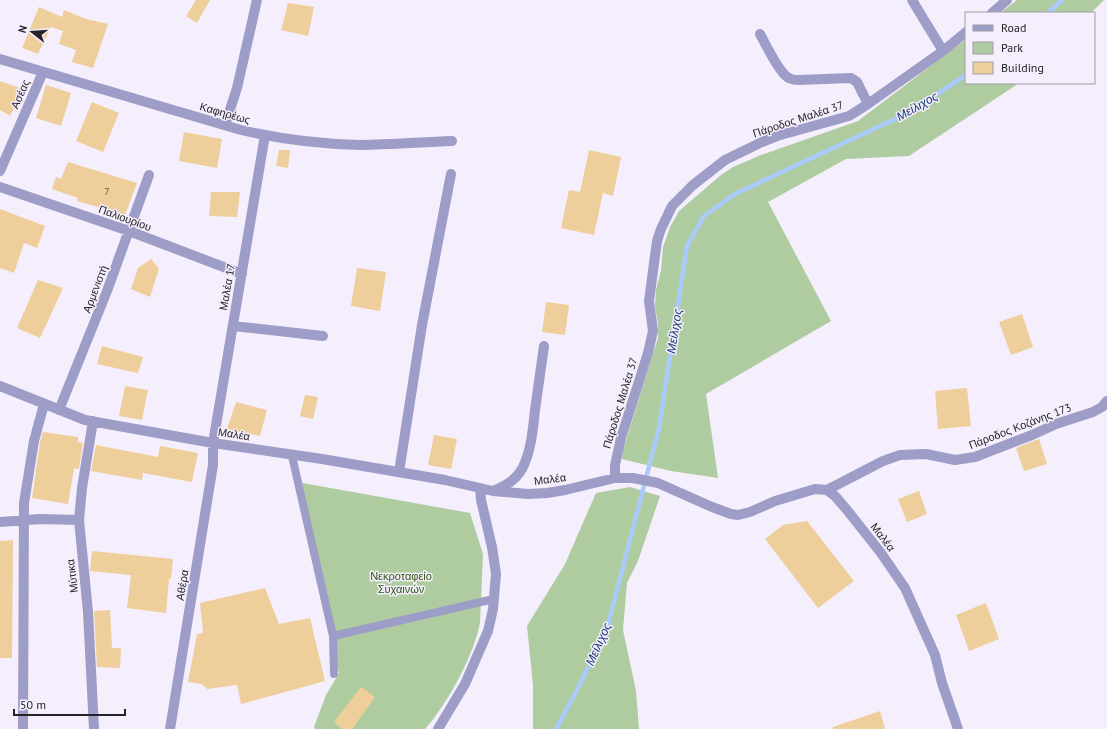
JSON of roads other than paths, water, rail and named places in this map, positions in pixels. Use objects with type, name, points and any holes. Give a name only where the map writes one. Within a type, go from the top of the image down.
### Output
[{"type":"street","points":[[225,125],[237,88],[257,0]]},
{"type":"street","points":[[912,0],[943,51]]},
{"type":"street","points":[[993,12],[1007,0]]},
{"type":"street","name":"Πάροδος Μαλέα 37","points":[[615,478],[615,465],[621,438],[652,336],[653,323],[650,301],[657,241],[672,206],[692,185],[725,160],[777,136],[849,116],[943,51],[965,33]]},
{"type":"street","points":[[760,34],[785,76],[798,80],[851,78],[857,82],[868,104]]},
{"type":"street","name":"Καφηρέως","points":[[0,59],[265,136],[292,140],[361,145],[452,140]]},
{"type":"street","name":"Ασέας","points":[[0,171],[43,72]]},
{"type":"street","name":"Μαλέα 17","points":[[213,443],[265,136]]},
{"type":"street","points":[[399,472],[424,311],[451,174]]},
{"type":"street","name":"Αρμενιστή","points":[[59,410],[107,291],[149,175]]},
{"type":"street","name":"Παλιουρίου","points":[[0,187],[129,231],[242,274]]},
{"type":"street","points":[[233,326],[323,336]]},
{"type":"street","points":[[493,491],[504,487],[514,479],[522,469],[527,456],[533,429],[544,346]]},
{"type":"street","name":"Μαλέα","points":[[0,386],[79,418],[93,421],[213,443],[292,456],[322,459],[445,480],[493,491],[514,493],[546,493],[615,478],[637,478],[655,482],[712,507],[738,515],[750,512],[775,501],[815,489],[827,490],[835,496],[881,553],[905,588],[935,655],[942,684],[958,729]]},
{"type":"street","name":"Πάροδος Κοζάνης 173","points":[[827,490],[883,461],[900,454],[920,454],[955,460],[975,457],[1056,424],[1093,412],[1102,407],[1107,401]]},
{"type":"street","points":[[23,729],[24,503],[34,441],[44,404]]},
{"type":"street","name":"Μύτικα","points":[[93,421],[82,488],[79,520],[88,612],[94,729]]},
{"type":"street","name":"Αθέρα","points":[[170,729],[213,464],[213,443]]},
{"type":"street","points":[[438,729],[465,684],[482,646],[492,618],[496,574],[492,547],[480,500],[480,488]]},
{"type":"street","points":[[0,522],[23,520],[79,520]]},
{"type":"lane","points":[[292,456],[333,636],[334,674]]},
{"type":"lane","points":[[333,636],[494,598]]},
{"type":"waterway","name":"Μείλιχος","points":[[1049,12],[1062,0]]},
{"type":"waterway","name":"Μείλιχος","points":[[556,729],[606,632],[659,428],[687,246],[704,216],[735,194],[910,112],[965,76]]},
{"type":"park label","name":"Νεκροταφείο Συχαινών","points":[[401,582]]}]
